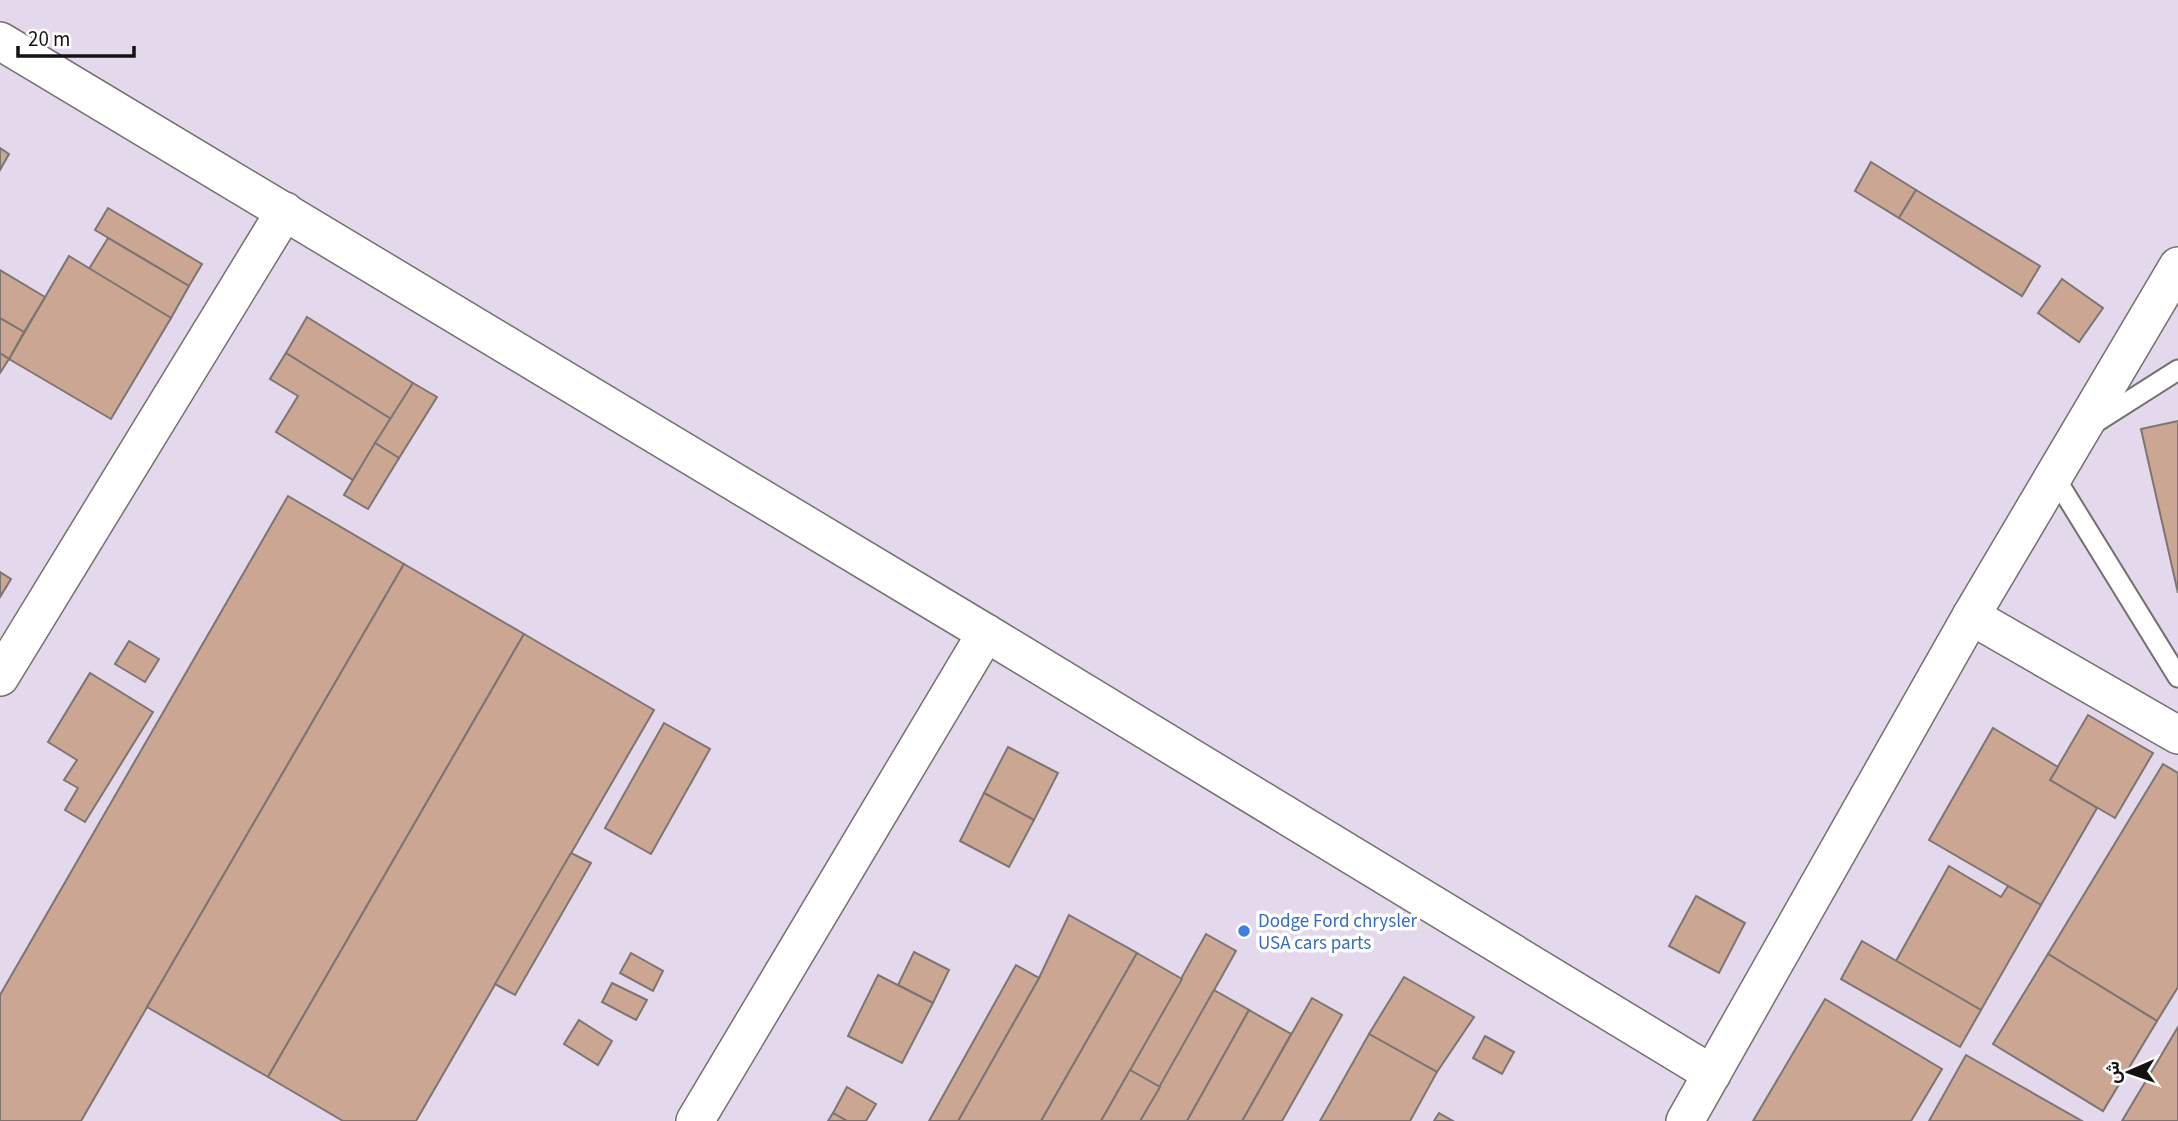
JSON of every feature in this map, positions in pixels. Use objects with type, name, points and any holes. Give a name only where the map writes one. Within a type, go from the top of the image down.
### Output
[{"type":"street","points":[[0,41],[986,633],[1712,1074]]},
{"type":"street","points":[[0,677],[285,211]]},
{"type":"street","points":[[1685,1121],[1970,616],[2178,266]]},
{"type":"street","points":[[1970,616],[2178,735]]},
{"type":"street","points":[[695,1121],[986,633]]},
{"type":"lane","points":[[2081,432],[2178,370]]},
{"type":"lane","points":[[2054,476],[2178,677]]},
{"type":"shaded area","points":[[0,0],[2178,0],[2178,1121],[0,1121]]},
{"type":"building","points":[[0,148],[9,154],[0,170]]},
{"type":"building","points":[[1871,162],[1916,190],[1899,218],[1855,191]]},
{"type":"building","points":[[1916,190],[2040,266],[2022,296],[1899,218]]},
{"type":"building","points":[[108,208],[202,264],[189,286],[95,230]]},
{"type":"building","points":[[108,238],[189,286],[171,318],[89,269]]},
{"type":"building","points":[[69,256],[171,318],[111,419],[9,359]]},
{"type":"building","points":[[0,270],[45,297],[24,332],[0,318]]},
{"type":"building","points":[[2062,279],[2103,308],[2079,342],[2038,313]]},
{"type":"building","points":[[307,317],[413,383],[391,419],[286,353]]},
{"type":"building","points":[[0,318],[24,332],[9,359],[0,353]]},
{"type":"building","points":[[0,353],[9,359],[0,373]]},
{"type":"building","points":[[286,353],[391,419],[353,480],[276,432],[298,396],[270,379]]},
{"type":"building","points":[[413,383],[437,397],[399,458],[375,443]]},
{"type":"building","points":[[2178,421],[2178,593],[2141,429]]},
{"type":"building","points":[[375,443],[399,458],[368,509],[344,495]]},
{"type":"building","points":[[288,496],[404,564],[81,1121],[0,1121],[0,995]]},
{"type":"building","points":[[404,564],[524,634],[268,1077],[147,1007]]},
{"type":"building","points":[[0,572],[11,579],[0,597]]},
{"type":"building","points":[[524,634],[654,710],[416,1121],[343,1121],[268,1077]]},
{"type":"building","points":[[129,641],[159,659],[145,682],[115,664]]},
{"type":"building","points":[[90,673],[153,712],[85,822],[65,810],[78,788],[64,780],[77,760],[48,742]]},
{"type":"building","points":[[2088,715],[2153,753],[2115,818],[2050,780]]},
{"type":"building","points":[[664,723],[710,749],[651,854],[605,828]]},
{"type":"building","points":[[1993,728],[2058,767],[2050,780],[2097,808],[2041,905],[1929,840]]},
{"type":"building","points":[[1008,747],[1058,773],[1034,820],[984,793]]},
{"type":"building","points":[[2163,764],[2178,773],[2178,987],[2157,1021],[2048,954]]},
{"type":"building","points":[[984,793],[1034,820],[1009,867],[960,841]]},
{"type":"building","points":[[571,853],[591,863],[515,995],[495,984]]},
{"type":"building","points":[[1949,866],[2001,897],[2008,886],[2041,905],[1981,1010],[1896,961]]},
{"type":"building","points":[[1696,896],[1745,923],[1719,973],[1669,946]]},
{"type":"building","points":[[1069,915],[1137,953],[1041,1121],[958,1121],[1039,978]]},
{"type":"building","points":[[1206,934],[1236,951],[1160,1087],[1130,1070]]},
{"type":"building","points":[[1862,941],[1981,1010],[1960,1047],[1841,979]]},
{"type":"building","points":[[914,952],[949,970],[933,1003],[898,985]]},
{"type":"building","points":[[631,953],[663,971],[653,991],[620,973]]},
{"type":"building","points":[[1137,953],[1182,979],[1101,1121],[1041,1121]]},
{"type":"building","points":[[2048,954],[2157,1021],[2103,1111],[1993,1044]]},
{"type":"building","points":[[1016,965],[1039,978],[958,1121],[929,1121]]},
{"type":"building","points":[[878,975],[933,1003],[902,1063],[848,1036]]},
{"type":"building","points":[[1404,977],[1474,1017],[1437,1072],[1369,1034]]},
{"type":"building","points":[[612,983],[647,1000],[636,1020],[602,1002]]},
{"type":"building","points":[[1214,990],[1249,1010],[1187,1121],[1140,1121]]},
{"type":"building","points":[[1312,998],[1342,1015],[1282,1121],[1242,1121]]},
{"type":"building","points":[[1825,999],[1942,1069],[1911,1121],[1753,1121]]},
{"type":"building","points":[[1249,1010],[1291,1034],[1242,1121],[1187,1121]]},
{"type":"building","points":[[579,1020],[612,1041],[598,1065],[564,1044]]},
{"type":"building","points":[[2178,1027],[2178,1121],[2122,1121]]},
{"type":"building","points":[[1369,1034],[1437,1072],[1410,1121],[1320,1121]]},
{"type":"building","points":[[1485,1036],[1514,1052],[1502,1074],[1473,1058]]},
{"type":"building","points":[[1966,1055],[2082,1121],[1929,1121]]},
{"type":"building","points":[[1130,1070],[1160,1087],[1140,1121],[1101,1121]]},
{"type":"building","points":[[847,1087],[876,1104],[866,1121],[847,1121],[833,1113]]},
{"type":"building","points":[[833,1113],[847,1121],[828,1121]]},
{"type":"building","points":[[1439,1113],[1453,1121],[1434,1121]]},
{"type":"place","name":"Dodge Ford chrysler USA cars parts","points":[[1244,931]]}]
